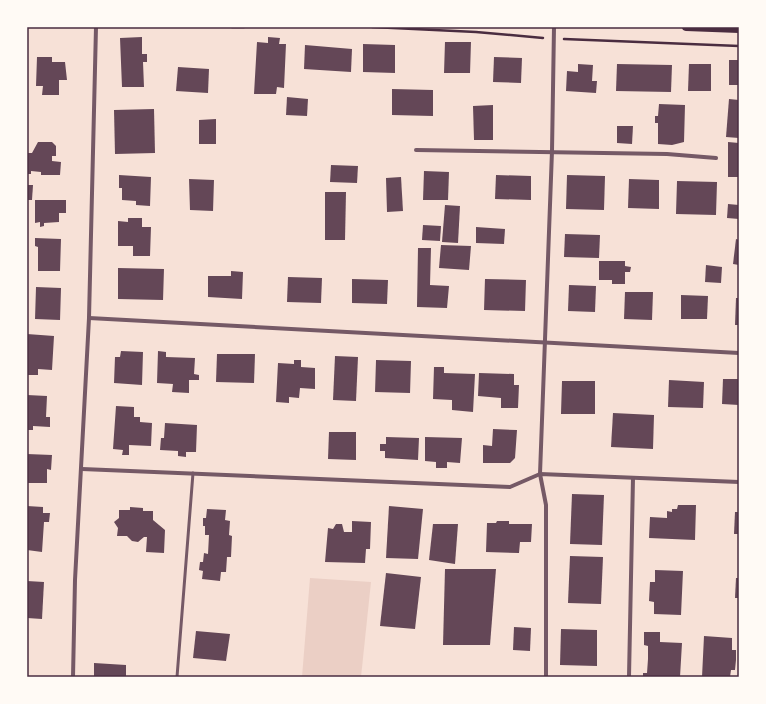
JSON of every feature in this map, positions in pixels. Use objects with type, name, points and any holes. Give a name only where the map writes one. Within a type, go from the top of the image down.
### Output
[{"type":"main road","points":[[686,27],[739,29]]},
{"type":"street","points":[[73,677],[75,580],[89,318],[96,27]]},
{"type":"street","points":[[546,677],[546,505],[540,474],[552,151],[554,27]]},
{"type":"street","points":[[416,150],[667,154],[716,158]]},
{"type":"street","points":[[89,318],[739,353]]},
{"type":"street","points":[[82,469],[510,487],[540,474],[739,482]]},
{"type":"street","points":[[629,677],[632,478]]},
{"type":"lane","points":[[177,677],[193,473]]},
{"type":"path","points":[[232,27],[244,27]]},
{"type":"shaded area","points":[[310,578],[371,582],[361,677],[302,677]]},
{"type":"building","points":[[142,37],[142,54],[147,54],[147,62],[143,62],[144,87],[122,87],[120,38]]},
{"type":"building","points":[[268,37],[280,38],[279,44],[286,44],[284,88],[277,87],[276,94],[254,94],[257,42],[268,43]]},
{"type":"building","points":[[445,42],[471,42],[470,73],[444,73]]},
{"type":"building","points":[[363,44],[395,45],[395,73],[363,72]]},
{"type":"building","points":[[305,45],[352,49],[351,72],[304,69]]},
{"type":"building","points":[[37,57],[52,57],[52,62],[65,62],[67,80],[59,80],[59,95],[42,95],[43,86],[36,86]]},
{"type":"building","points":[[494,57],[522,58],[521,83],[493,82]]},
{"type":"building","points":[[729,60],[739,60],[739,85],[729,85]]},
{"type":"building","points":[[578,64],[593,65],[592,81],[597,81],[596,93],[566,91],[567,71],[578,72]]},
{"type":"building","points":[[617,64],[672,65],[671,92],[616,91]]},
{"type":"building","points":[[689,64],[711,64],[711,91],[688,91]]},
{"type":"building","points":[[178,67],[209,69],[208,93],[176,91]]},
{"type":"building","points":[[392,89],[433,90],[433,116],[392,115]]},
{"type":"building","points":[[287,97],[308,99],[307,116],[286,115]]},
{"type":"building","points":[[729,99],[739,100],[739,138],[726,137]]},
{"type":"building","points":[[659,104],[685,105],[684,142],[672,145],[658,144],[658,123],[655,123],[655,116],[658,116]]},
{"type":"building","points":[[493,105],[493,140],[474,140],[473,106]]},
{"type":"building","points":[[154,109],[155,153],[115,154],[114,110]]},
{"type":"building","points":[[216,119],[216,144],[199,144],[199,120]]},
{"type":"building","points":[[617,126],[633,126],[632,144],[617,143]]},
{"type":"building","points":[[38,142],[52,142],[56,146],[56,156],[52,156],[52,161],[61,162],[60,175],[41,175],[41,172],[31,171],[31,174],[27,174],[27,153],[32,153]]},
{"type":"building","points":[[728,142],[739,143],[739,177],[728,177]]},
{"type":"building","points":[[331,165],[358,166],[357,183],[330,182]]},
{"type":"building","points":[[424,171],[449,172],[448,200],[423,200]]},
{"type":"building","points":[[119,175],[151,177],[150,206],[136,205],[136,201],[122,200],[122,188],[119,188]]},
{"type":"building","points":[[496,175],[531,176],[531,200],[495,199]]},
{"type":"building","points":[[567,175],[605,176],[604,210],[566,209]]},
{"type":"building","points":[[401,177],[403,211],[387,212],[386,178]]},
{"type":"building","points":[[189,179],[214,180],[213,211],[190,210]]},
{"type":"building","points":[[629,179],[659,180],[659,209],[628,208]]},
{"type":"building","points":[[677,181],[717,182],[716,215],[676,214]]},
{"type":"building","points":[[27,185],[33,185],[32,200],[27,200]]},
{"type":"building","points":[[325,192],[346,192],[345,240],[325,240]]},
{"type":"building","points":[[35,200],[66,200],[66,213],[59,213],[59,222],[44,223],[44,226],[40,227],[40,222],[35,223]]},
{"type":"building","points":[[728,204],[739,205],[739,219],[727,218]]},
{"type":"building","points":[[445,205],[460,206],[458,243],[442,242]]},
{"type":"building","points":[[128,218],[142,218],[142,227],[151,227],[150,256],[133,256],[133,246],[118,246],[118,221],[128,222]]},
{"type":"building","points":[[423,225],[441,226],[440,241],[422,240]]},
{"type":"building","points":[[476,227],[505,229],[504,244],[476,243]]},
{"type":"building","points":[[565,234],[600,235],[599,258],[564,257]]},
{"type":"building","points":[[35,238],[61,239],[60,271],[38,271],[38,247],[35,246]]},
{"type":"building","points":[[736,239],[739,240],[739,265],[733,264]]},
{"type":"building","points":[[441,245],[471,246],[469,270],[439,268]]},
{"type":"building","points":[[418,248],[431,248],[430,285],[449,286],[447,308],[417,307]]},
{"type":"building","points":[[599,261],[625,261],[625,266],[631,267],[630,272],[625,272],[625,284],[612,284],[612,280],[599,280]]},
{"type":"building","points":[[706,265],[722,267],[721,283],[705,282]]},
{"type":"building","points":[[118,268],[164,269],[163,300],[118,299]]},
{"type":"building","points":[[231,271],[243,272],[242,299],[208,297],[208,276],[231,276]]},
{"type":"building","points":[[288,277],[322,278],[321,303],[287,302]]},
{"type":"building","points":[[352,279],[388,280],[387,304],[352,303]]},
{"type":"building","points":[[485,279],[526,280],[525,311],[484,310]]},
{"type":"building","points":[[569,285],[596,286],[595,312],[568,311]]},
{"type":"building","points":[[36,287],[61,288],[60,320],[35,319]]},
{"type":"building","points":[[625,292],[653,292],[652,320],[624,319]]},
{"type":"building","points":[[681,295],[708,296],[707,319],[681,319]]},
{"type":"building","points":[[736,298],[739,298],[739,325],[735,325]]},
{"type":"building","points":[[27,334],[54,336],[52,370],[38,369],[38,375],[27,375]]},
{"type":"building","points":[[121,351],[143,352],[142,385],[114,383],[115,357],[120,357]]},
{"type":"building","points":[[158,351],[166,352],[166,357],[195,358],[194,374],[199,375],[199,380],[189,380],[189,393],[172,392],[173,384],[157,383]]},
{"type":"building","points":[[217,354],[255,354],[254,383],[216,382]]},
{"type":"building","points":[[335,356],[358,357],[356,401],[333,400]]},
{"type":"building","points":[[294,360],[301,360],[301,367],[315,368],[315,389],[300,388],[299,398],[289,397],[289,403],[276,402],[278,363],[294,364]]},
{"type":"building","points":[[376,360],[411,361],[410,393],[375,392]]},
{"type":"building","points":[[434,367],[444,367],[444,373],[475,374],[473,412],[452,410],[452,400],[433,399]]},
{"type":"building","points":[[479,373],[514,374],[514,385],[519,385],[518,408],[501,408],[501,398],[478,396]]},
{"type":"building","points":[[723,379],[739,379],[739,405],[722,404]]},
{"type":"building","points":[[669,380],[704,382],[703,408],[668,407]]},
{"type":"building","points":[[562,381],[595,381],[595,414],[561,414]]},
{"type":"building","points":[[27,395],[47,396],[46,417],[50,417],[50,427],[33,426],[33,430],[27,430]]},
{"type":"building","points":[[116,406],[134,407],[134,417],[140,417],[140,422],[152,423],[151,446],[129,445],[129,455],[122,455],[123,450],[113,449]]},
{"type":"building","points":[[613,413],[654,415],[653,449],[611,447]]},
{"type":"building","points":[[165,423],[197,425],[196,452],[186,452],[186,457],[178,456],[178,451],[160,450],[161,438],[164,438]]},
{"type":"building","points":[[493,429],[517,430],[515,458],[510,463],[483,463],[483,445],[492,446]]},
{"type":"building","points":[[329,432],[356,432],[356,460],[328,459]]},
{"type":"building","points":[[386,437],[419,438],[418,460],[385,458],[385,451],[380,451],[380,444],[386,444]]},
{"type":"building","points":[[425,437],[462,438],[460,463],[447,462],[447,468],[436,468],[436,462],[425,461]]},
{"type":"building","points":[[27,454],[52,455],[51,470],[47,469],[47,483],[27,483]]},
{"type":"building","points":[[572,494],[604,495],[602,545],[570,544]]},
{"type":"building","points":[[678,505],[696,505],[695,540],[649,538],[650,517],[667,518],[667,511],[672,512],[672,509],[677,509]]},
{"type":"building","points":[[27,506],[43,507],[43,513],[50,513],[49,522],[44,522],[42,552],[27,550]]},
{"type":"building","points":[[389,506],[423,509],[418,559],[386,558]]},
{"type":"building","points":[[130,507],[143,508],[143,511],[153,511],[153,520],[165,530],[164,553],[146,552],[147,537],[144,537],[138,542],[132,541],[127,536],[117,536],[118,528],[114,522],[119,518],[119,510],[130,510]]},
{"type":"building","points":[[207,509],[226,510],[225,520],[230,521],[229,535],[232,536],[231,557],[227,557],[226,572],[221,572],[220,581],[202,579],[203,571],[199,570],[200,562],[203,562],[204,553],[208,554],[209,535],[205,535],[205,526],[203,526],[203,518],[206,518]]},
{"type":"building","points":[[735,512],[739,512],[739,534],[734,534]]},
{"type":"building","points":[[352,521],[371,522],[370,549],[366,549],[365,563],[325,562],[328,528],[333,529],[336,524],[342,524],[344,532],[352,532]]},
{"type":"building","points":[[497,521],[509,521],[509,524],[532,524],[531,542],[520,542],[519,553],[486,552],[487,523],[496,523]]},
{"type":"building","points":[[433,524],[458,524],[455,564],[429,560]]},
{"type":"building","points":[[570,556],[603,557],[601,604],[568,603]]},
{"type":"building","points":[[445,569],[496,569],[490,645],[443,645]]},
{"type":"building","points":[[655,570],[683,571],[681,615],[654,614],[654,602],[649,601],[650,582],[655,582]]},
{"type":"building","points":[[386,573],[421,577],[415,629],[380,626]]},
{"type":"building","points":[[736,578],[739,578],[739,598],[735,598]]},
{"type":"building","points":[[27,581],[44,582],[42,619],[27,618]]},
{"type":"building","points":[[514,627],[531,628],[530,651],[513,650]]},
{"type":"building","points":[[561,629],[597,630],[597,666],[560,665]]},
{"type":"building","points":[[196,631],[230,634],[226,661],[193,658]]},
{"type":"building","points":[[644,632],[660,632],[660,642],[682,643],[680,677],[643,677],[643,673],[647,673],[648,659],[648,646],[644,645]]},
{"type":"building","points":[[704,636],[732,638],[732,650],[736,650],[736,660],[735,670],[731,670],[730,677],[702,677]]},
{"type":"building","points":[[94,663],[126,665],[126,677],[94,677]]}]
